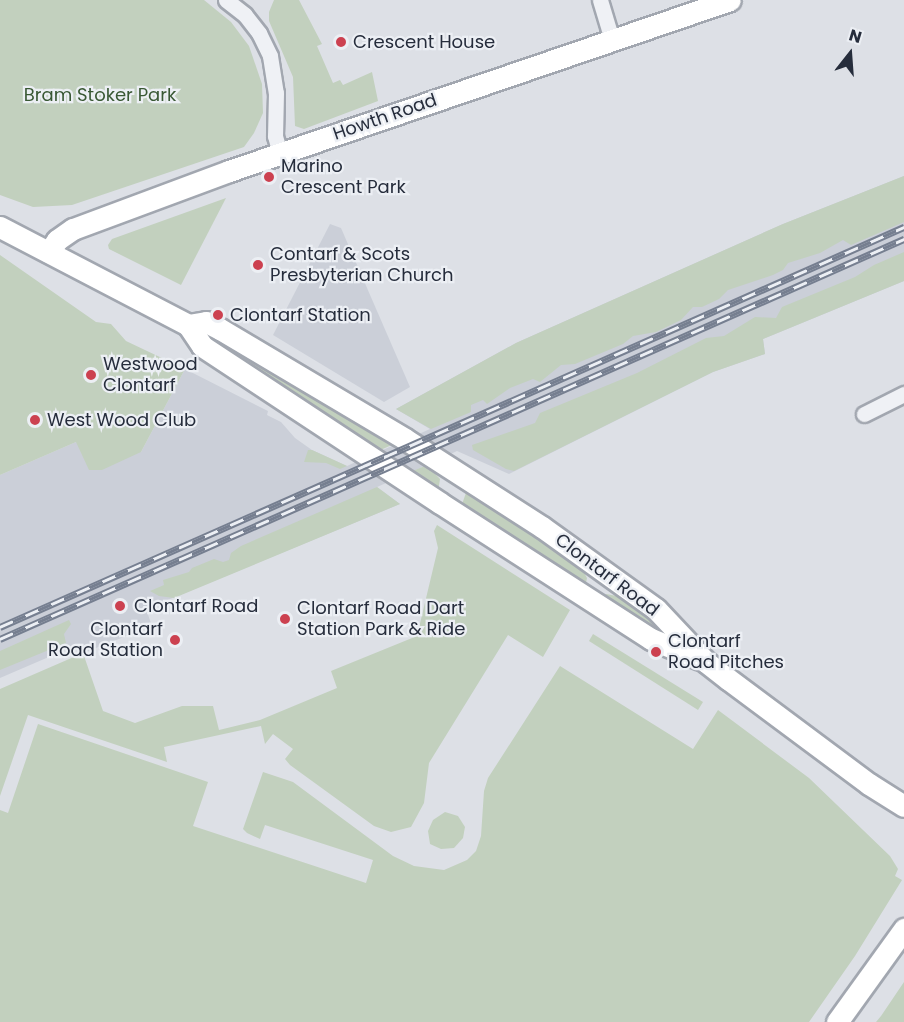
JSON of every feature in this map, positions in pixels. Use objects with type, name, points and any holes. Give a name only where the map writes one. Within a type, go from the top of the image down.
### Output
[{"type":"main road","name":"Howth Road","points":[[49,252],[57,240],[73,229],[280,153],[730,0]]},
{"type":"main road","name":"Clontarf Road","points":[[0,227],[188,325],[202,346],[440,503],[651,639],[706,662]]},
{"type":"main road","name":"Clontarf Road","points":[[188,325],[206,322],[220,329],[405,439],[542,528],[656,609],[706,662],[869,784],[904,806]]},
{"type":"main road","points":[[837,1022],[904,929]]},
{"type":"street","points":[[226,0],[245,15],[260,33],[270,56],[276,85],[275,136],[280,153]]},
{"type":"street","points":[[600,0],[612,40]]},
{"type":"street","points":[[864,414],[904,394]]},
{"type":"shaded area","points":[[904,176],[904,281],[763,339],[765,354],[713,372],[509,474],[457,451],[377,487],[400,504],[146,609],[152,626],[83,653],[79,644],[0,678],[0,475],[76,442],[141,452],[185,369],[268,411],[267,415],[281,422],[295,438],[312,450],[347,466],[430,429],[396,409],[516,343],[783,224]]},
{"type":"shaded area","points":[[330,224],[341,228],[410,387],[384,402],[273,335]]},
{"type":"green space","name":"Bram Stoker Park","points":[[0,0],[204,0],[231,22],[249,46],[262,84],[263,113],[254,133],[244,147],[72,205],[33,207],[0,195]]},
{"type":"green space","points":[[274,0],[299,0],[322,44],[317,46],[333,83],[340,80],[343,85],[372,72],[378,101],[304,129],[295,126],[293,77],[269,21],[269,12]]},
{"type":"green space","points":[[904,176],[904,222],[851,245],[843,240],[820,253],[788,263],[783,270],[773,275],[728,290],[719,299],[702,307],[693,307],[681,320],[656,332],[633,336],[623,344],[575,364],[561,365],[540,382],[533,379],[510,388],[487,404],[483,400],[471,405],[471,412],[431,429],[396,409],[516,343],[783,224]]},
{"type":"green space","points":[[226,198],[181,285],[109,249],[108,245],[112,239]]},
{"type":"green space","points":[[904,252],[904,281],[763,339],[765,354],[713,372],[514,471],[506,469],[473,450],[472,445],[535,423],[540,413],[637,373],[706,338],[724,336],[755,317],[776,318],[782,307],[855,277],[874,265]]},
{"type":"green space","name":"Westwood Clontarf","points":[[0,255],[96,322],[111,324],[126,341],[185,369],[141,452],[102,470],[89,470],[76,442],[0,475]]},
{"type":"green space","points":[[211,334],[394,444],[376,452],[305,400],[210,340]]},
{"type":"green space","points":[[308,450],[347,466],[340,469],[326,463],[304,462]]},
{"type":"green space","points":[[427,465],[440,479],[438,492],[408,473]]},
{"type":"green space","points":[[377,487],[400,504],[174,598],[159,596],[150,591],[164,585],[163,580],[189,572],[192,568],[214,559],[223,562],[229,560],[231,553],[241,546]]},
{"type":"green space","points":[[467,490],[581,567],[587,578],[586,583],[461,507]]},
{"type":"green space","points":[[437,525],[570,610],[543,657],[508,635],[429,763],[424,803],[411,827],[391,832],[374,826],[290,765],[285,759],[293,749],[273,734],[265,744],[261,726],[164,747],[167,762],[28,715],[0,796],[0,689],[83,653],[103,711],[135,723],[182,706],[213,706],[219,730],[260,720],[337,688],[331,671],[417,636],[438,548],[434,531]]},
{"type":"green space","points":[[606,594],[622,597],[655,622],[655,625],[652,626],[605,597]]},
{"type":"green space","points":[[69,620],[71,624],[64,634],[66,643],[0,670],[0,651]]},
{"type":"green space","points":[[593,634],[703,702],[698,710],[589,641]]},
{"type":"green space","points":[[560,666],[693,749],[718,710],[809,778],[890,856],[898,869],[895,876],[902,880],[855,956],[809,1022],[0,1022],[0,810],[8,813],[38,724],[208,782],[193,826],[366,883],[373,860],[265,825],[260,839],[243,829],[263,772],[293,782],[393,856],[414,866],[444,870],[467,860],[476,851],[481,836],[484,791],[488,778]]},
{"type":"green space","points":[[445,812],[458,816],[465,827],[463,838],[454,848],[441,849],[430,844],[428,831],[433,820]]},
{"type":"green space","points":[[904,982],[904,1022],[876,1022],[881,1016]]},
{"type":"railway","points":[[0,627],[904,227]]},
{"type":"railway","points":[[0,639],[904,239]]},
{"type":"place","name":"Crescent House","points":[[341,42]]},
{"type":"place","name":"Marino Crescent Park","points":[[269,177]]},
{"type":"place","name":"Contarf & Scots Presbyterian Church","points":[[258,265]]},
{"type":"place","name":"Clontarf Station","points":[[218,315]]},
{"type":"place","name":"Westwood Clontarf","points":[[91,375]]},
{"type":"place","name":"West Wood Club","points":[[35,420]]},
{"type":"place","name":"Clontarf Road","points":[[120,606]]},
{"type":"place","name":"Clontarf Road Dart Station Park & Ride","points":[[285,619]]},
{"type":"place","name":"Clontarf Road Station","points":[[175,640]]},
{"type":"place","name":"Clontarf Road Pitches","points":[[656,652]]}]
